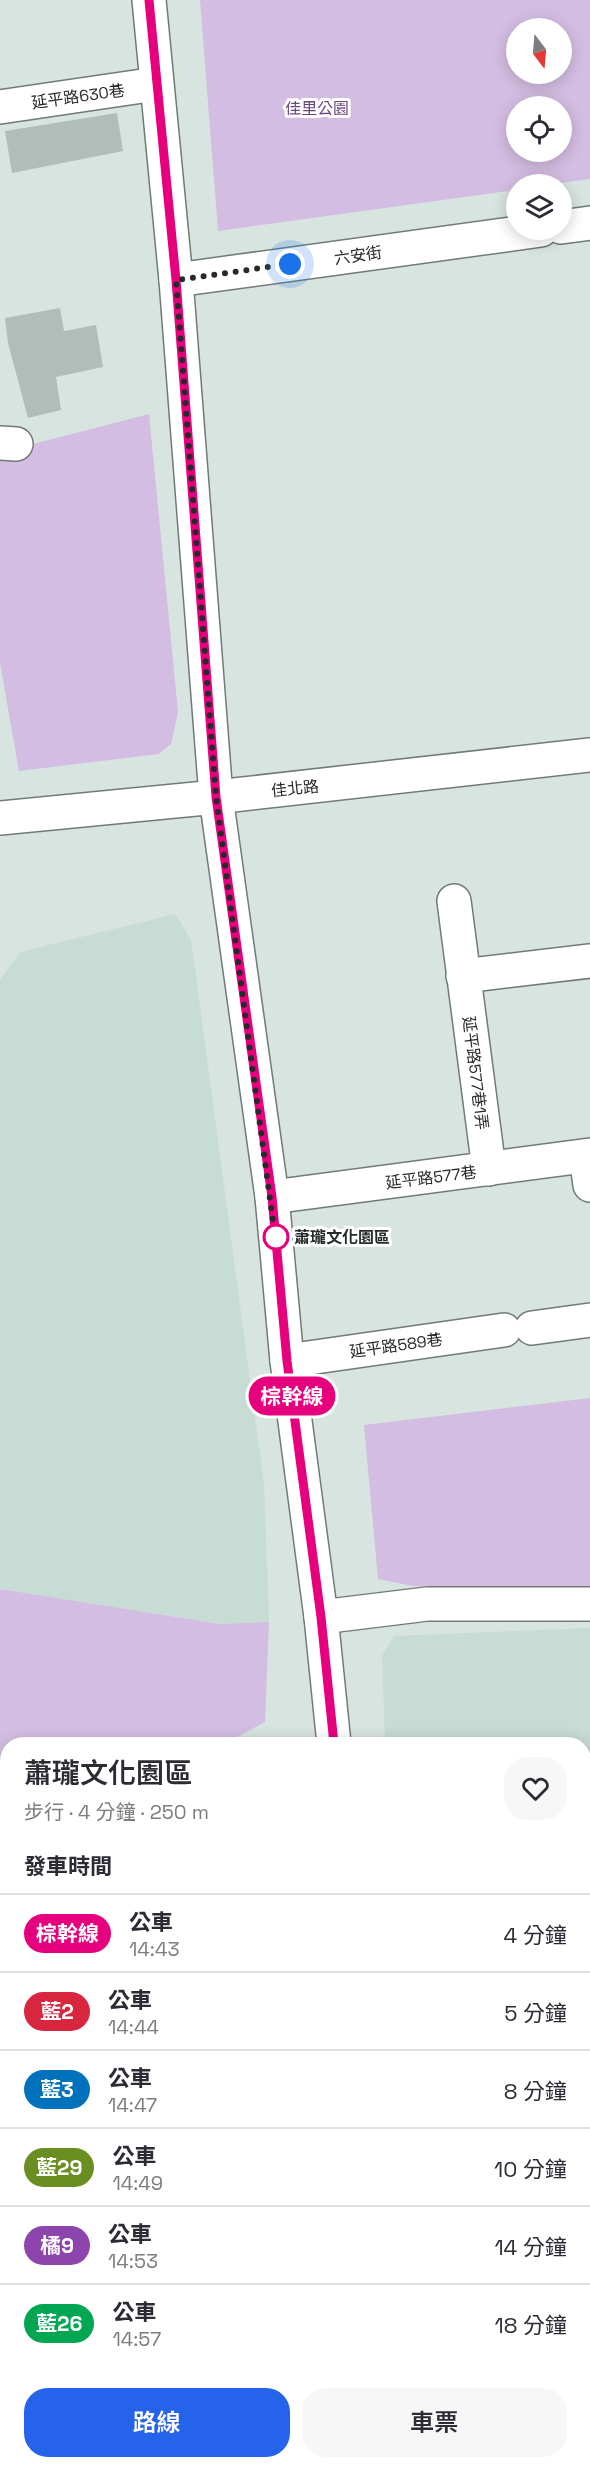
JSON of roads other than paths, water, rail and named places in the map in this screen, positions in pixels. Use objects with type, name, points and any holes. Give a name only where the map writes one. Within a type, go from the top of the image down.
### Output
[{"type":"street","points":[[149,0],[176,280],[216,797],[272,1197],[287,1361],[321,1617],[333,1737]]},
{"type":"street","name":"延平路630巷","points":[[0,107],[156,84]]},
{"type":"street","points":[[572,225],[590,223]]},
{"type":"street","name":"六安街","points":[[176,280],[506,235]]},
{"type":"street","name":"佳北路","points":[[0,818],[216,797],[590,755]]},
{"type":"street","name":"延平路577巷1弄","points":[[454,901],[489,1169]]},
{"type":"street","points":[[463,976],[590,961]]},
{"type":"street","name":"延平路577巷","points":[[272,1197],[489,1169],[589,1165]]},
{"type":"street","name":"延平路589巷","points":[[287,1361],[590,1320]]},
{"type":"street","points":[[321,1617],[427,1604],[590,1604]]},
{"type":"place","name":"蕭瓏文化園區","points":[[276,1237]]},
{"type":"park label","name":"佳里公園","points":[[317,108]]}]
